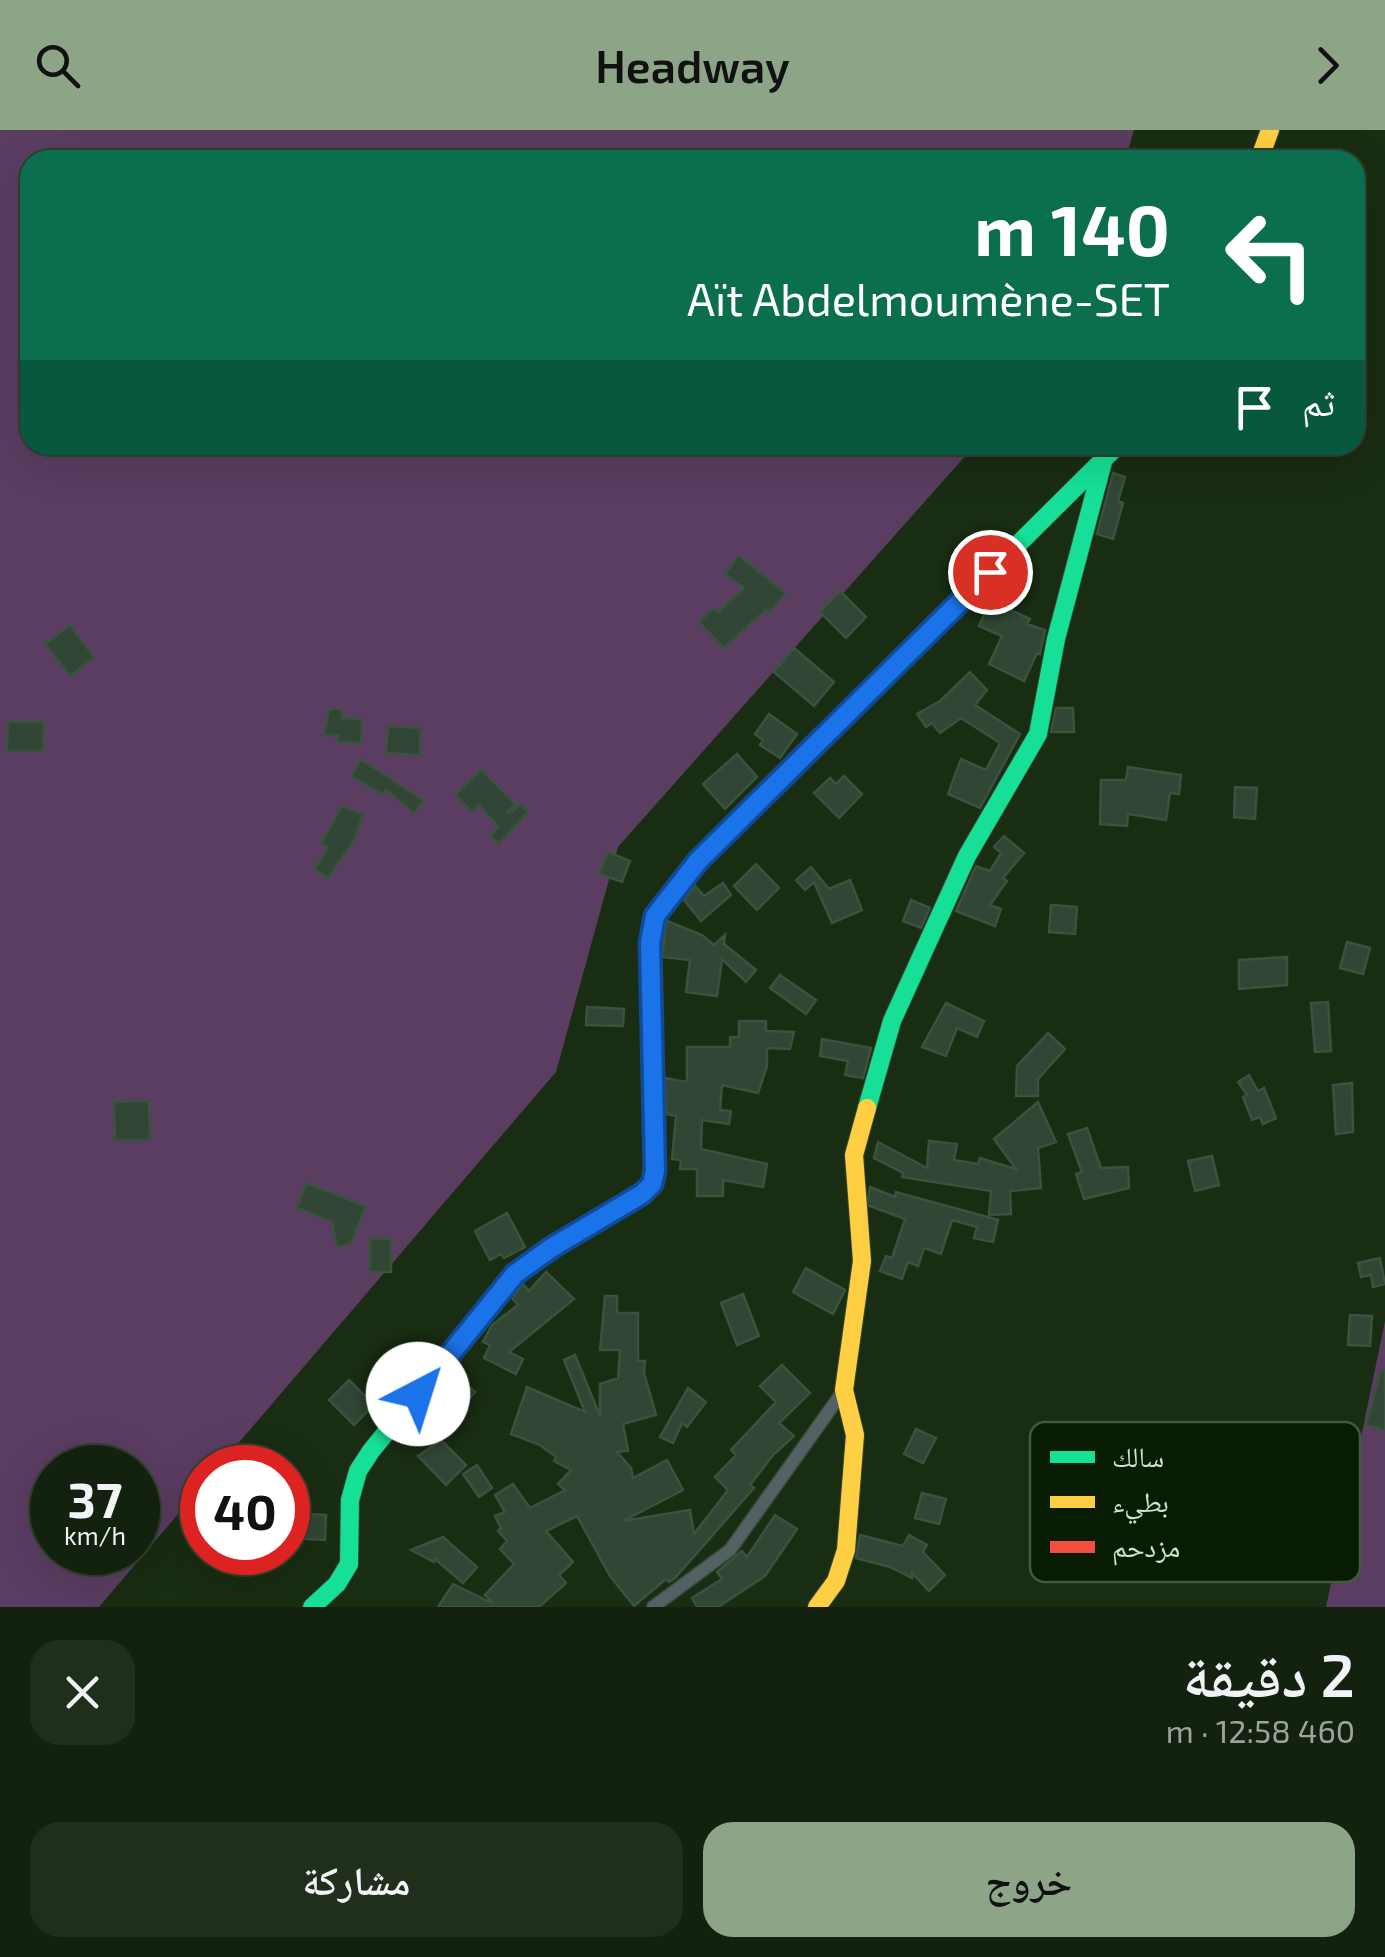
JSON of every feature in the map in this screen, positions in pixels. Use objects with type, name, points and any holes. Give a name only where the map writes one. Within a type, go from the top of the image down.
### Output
[{"type":"street","points":[[312,1607],[337,1584],[349,1564],[350,1500],[358,1471],[371,1451],[515,1274],[652,1184],[655,1171],[650,943],[655,916],[698,861],[1109,455]]},
{"type":"street","points":[[817,1607],[836,1582],[846,1550],[854,1434],[844,1390],[862,1261],[854,1155],[892,1021],[967,856],[1038,734],[1056,639],[1103,461]]},
{"type":"street","points":[[653,1607],[730,1550],[844,1390]]},
{"type":"shaded area","points":[[0,130],[1134,130],[1128,150],[20,150],[20,455],[966,455],[618,847],[556,1072],[237,1445],[180,1445],[180,1512],[160,1535],[160,1445],[30,1445],[30,1575],[126,1575],[99,1607],[0,1607]]},
{"type":"shaded area","points":[[1385,1321],[1385,1607],[1326,1607],[1331,1582],[1360,1582],[1360,1442]]},
{"type":"building","points":[[1113,473],[1125,477],[1113,539],[1097,534]]},
{"type":"building","points":[[738,555],[786,593],[769,613],[766,610],[724,648],[699,622],[713,608],[718,612],[744,588],[725,574]]},
{"type":"building","points":[[840,591],[866,617],[846,638],[820,612]]},
{"type":"building","points":[[998,604],[1030,619],[1027,624],[1045,630],[1040,654],[1037,653],[1024,681],[989,664],[1002,636],[979,626],[987,608],[995,612]]},
{"type":"building","points":[[70,625],[94,657],[70,676],[45,644]]},
{"type":"building","points":[[794,648],[834,682],[814,706],[774,672]]},
{"type":"building","points":[[970,672],[987,690],[975,705],[1020,734],[980,808],[948,794],[961,759],[986,770],[1000,743],[961,718],[940,733],[932,723],[926,727],[917,714],[940,701]]},
{"type":"building","points":[[1056,708],[1073,708],[1074,732],[1051,732]]},
{"type":"building","points":[[329,709],[342,709],[342,718],[362,719],[361,743],[337,742],[338,735],[324,735]]},
{"type":"building","points":[[769,714],[797,734],[780,758],[760,745],[763,740],[755,734]]},
{"type":"building","points":[[8,722],[44,722],[43,751],[7,751]]},
{"type":"building","points":[[388,726],[421,728],[420,755],[386,753]]},
{"type":"building","points":[[737,754],[757,777],[725,809],[703,784]]},
{"type":"building","points":[[361,759],[424,801],[414,813],[386,790],[383,795],[351,776]]},
{"type":"building","points":[[1128,767],[1181,775],[1179,794],[1170,793],[1166,820],[1128,814],[1127,826],[1100,824],[1101,780],[1126,780]]},
{"type":"building","points":[[481,769],[516,805],[507,812],[510,814],[520,804],[528,812],[499,844],[490,836],[498,827],[479,805],[472,812],[455,795]]},
{"type":"building","points":[[844,776],[862,794],[839,818],[814,793],[830,778],[836,784]]},
{"type":"building","points":[[1235,787],[1257,788],[1255,819],[1234,817]]},
{"type":"building","points":[[342,806],[363,814],[355,839],[328,878],[314,869],[328,848],[321,843]]},
{"type":"building","points":[[1004,836],[1024,853],[1003,878],[1007,881],[990,905],[1001,909],[995,926],[956,911],[976,866],[990,871],[1001,853],[994,847]]},
{"type":"building","points":[[608,852],[630,861],[622,882],[599,874]]},
{"type":"building","points":[[756,864],[779,888],[757,910],[734,886]]},
{"type":"building","points":[[811,867],[829,889],[850,880],[862,910],[832,923],[814,882],[805,890],[796,880]]},
{"type":"building","points":[[723,883],[731,895],[701,921],[684,900],[695,886],[704,896]]},
{"type":"building","points":[[911,900],[930,908],[921,928],[903,921]]},
{"type":"building","points":[[1051,905],[1077,907],[1075,934],[1049,932]]},
{"type":"building","points":[[667,921],[702,935],[714,945],[725,935],[724,944],[756,970],[746,982],[722,959],[717,996],[686,992],[690,960],[662,957]]},
{"type":"building","points":[[1347,942],[1370,948],[1363,974],[1340,968]]},
{"type":"building","points":[[1287,957],[1287,985],[1239,989],[1239,960]]},
{"type":"building","points":[[780,975],[816,1000],[806,1014],[770,988]]},
{"type":"building","points":[[1328,1002],[1331,1051],[1315,1052],[1311,1003]]},
{"type":"building","points":[[946,1003],[984,1021],[977,1037],[957,1028],[946,1056],[922,1047]]},
{"type":"building","points":[[587,1007],[624,1009],[623,1026],[586,1025]]},
{"type":"building","points":[[739,1021],[766,1021],[766,1031],[794,1032],[790,1049],[767,1048],[767,1066],[758,1093],[722,1085],[720,1110],[731,1111],[729,1124],[702,1120],[701,1149],[767,1164],[763,1187],[723,1180],[723,1196],[697,1196],[697,1169],[680,1169],[681,1160],[672,1159],[676,1116],[666,1114],[665,1078],[687,1082],[687,1047],[730,1047],[730,1037],[739,1037]]},
{"type":"building","points":[[1048,1033],[1065,1049],[1038,1079],[1038,1096],[1016,1096],[1017,1066]]},
{"type":"building","points":[[822,1039],[871,1048],[863,1078],[845,1075],[848,1061],[820,1056]]},
{"type":"building","points":[[1249,1075],[1258,1091],[1264,1088],[1276,1118],[1263,1124],[1260,1117],[1252,1120],[1243,1097],[1247,1095],[1238,1082]]},
{"type":"building","points":[[1352,1083],[1353,1132],[1336,1134],[1333,1085]]},
{"type":"building","points":[[149,1101],[150,1140],[115,1140],[114,1102]]},
{"type":"building","points":[[1038,1102],[1056,1142],[1038,1148],[1041,1188],[1010,1191],[1011,1214],[989,1215],[991,1191],[902,1177],[903,1173],[874,1158],[878,1142],[927,1168],[929,1141],[957,1144],[954,1160],[978,1164],[980,1158],[1016,1169],[994,1139]]},
{"type":"building","points":[[1087,1128],[1101,1168],[1128,1167],[1129,1188],[1084,1199],[1076,1174],[1082,1172],[1068,1134]]},
{"type":"building","points":[[1212,1156],[1219,1185],[1195,1191],[1188,1161]]},
{"type":"building","points":[[306,1183],[366,1206],[351,1244],[337,1247],[332,1222],[297,1208]]},
{"type":"building","points":[[870,1187],[895,1197],[896,1192],[998,1220],[993,1242],[974,1238],[977,1227],[952,1220],[941,1254],[924,1248],[918,1266],[908,1262],[902,1279],[880,1271],[886,1256],[892,1258],[905,1219],[867,1205]]},
{"type":"building","points":[[507,1213],[525,1247],[490,1260],[475,1231]]},
{"type":"building","points":[[370,1238],[391,1239],[391,1272],[370,1272]]},
{"type":"building","points":[[1380,1258],[1385,1284],[1373,1287],[1371,1275],[1361,1277],[1358,1263]]},
{"type":"building","points":[[806,1268],[845,1290],[833,1314],[793,1292]]},
{"type":"building","points":[[546,1272],[574,1299],[509,1352],[523,1359],[516,1374],[484,1358],[490,1345],[483,1342],[492,1325],[518,1305],[512,1298],[523,1284],[529,1291]]},
{"type":"building","points":[[743,1294],[759,1336],[737,1345],[721,1303]]},
{"type":"building","points":[[605,1296],[617,1296],[617,1313],[638,1313],[638,1361],[645,1361],[644,1373],[656,1415],[623,1424],[628,1451],[617,1452],[631,1468],[633,1478],[667,1460],[683,1490],[623,1521],[690,1510],[694,1534],[728,1490],[715,1477],[736,1455],[731,1450],[776,1402],[760,1386],[782,1365],[810,1393],[779,1423],[794,1436],[774,1454],[750,1485],[754,1488],[675,1578],[669,1582],[666,1579],[634,1606],[610,1576],[577,1516],[546,1531],[573,1562],[559,1575],[566,1583],[539,1607],[438,1607],[453,1584],[494,1604],[485,1595],[514,1564],[500,1549],[507,1541],[498,1531],[501,1528],[495,1516],[505,1512],[495,1495],[513,1484],[530,1508],[565,1490],[558,1484],[571,1470],[554,1461],[556,1457],[540,1445],[511,1434],[527,1387],[585,1412],[564,1360],[575,1355],[600,1416],[600,1384],[618,1378],[620,1350],[600,1350]]},
{"type":"building","points":[[1350,1315],[1372,1316],[1370,1346],[1348,1345]]},
{"type":"building","points":[[1381,1370],[1385,1371],[1385,1430],[1366,1425]]},
{"type":"building","points":[[455,1376],[475,1392],[451,1420],[428,1401]]},
{"type":"building","points":[[349,1380],[374,1405],[354,1425],[329,1400]]},
{"type":"building","points":[[688,1388],[706,1402],[687,1427],[682,1423],[673,1443],[660,1437]]},
{"type":"building","points":[[916,1429],[936,1438],[923,1463],[904,1454]]},
{"type":"building","points":[[441,1440],[466,1465],[446,1485],[418,1456]]},
{"type":"building","points":[[477,1465],[492,1488],[479,1497],[463,1474]]},
{"type":"building","points":[[922,1493],[946,1499],[939,1524],[915,1518]]},
{"type":"building","points":[[310,1514],[326,1515],[325,1540],[310,1539]]},
{"type":"building","points":[[775,1515],[797,1529],[765,1576],[718,1607],[697,1607],[692,1598],[722,1579],[717,1572],[742,1551],[747,1557]]},
{"type":"building","points":[[860,1535],[903,1546],[909,1535],[927,1545],[923,1552],[945,1575],[929,1591],[912,1573],[912,1578],[856,1558]]},
{"type":"building","points":[[443,1537],[477,1567],[463,1583],[435,1559],[434,1562],[411,1550]]},
{"type":"traffic: fast","points":[[981,581],[1108,455]]},
{"type":"traffic: fast","points":[[867,1108],[892,1021],[967,856],[1038,734],[1056,639],[1103,462]]},
{"type":"traffic: fast","points":[[312,1607],[337,1584],[349,1564],[350,1500],[358,1471],[371,1451],[515,1274],[652,1184],[655,1171],[649,943],[655,916],[692,870]]},
{"type":"traffic: slow","points":[[1263,150],[1270,130]]},
{"type":"traffic: slow","points":[[817,1607],[836,1581],[846,1550],[855,1435],[844,1390],[862,1261],[854,1155],[867,1108]]},
{"type":"traffic: jam","points":[[692,870],[981,581]]},
{"type":"route","points":[[418,1394],[515,1274],[652,1184],[655,1171],[650,943],[655,916],[698,861],[990,572]]}]
